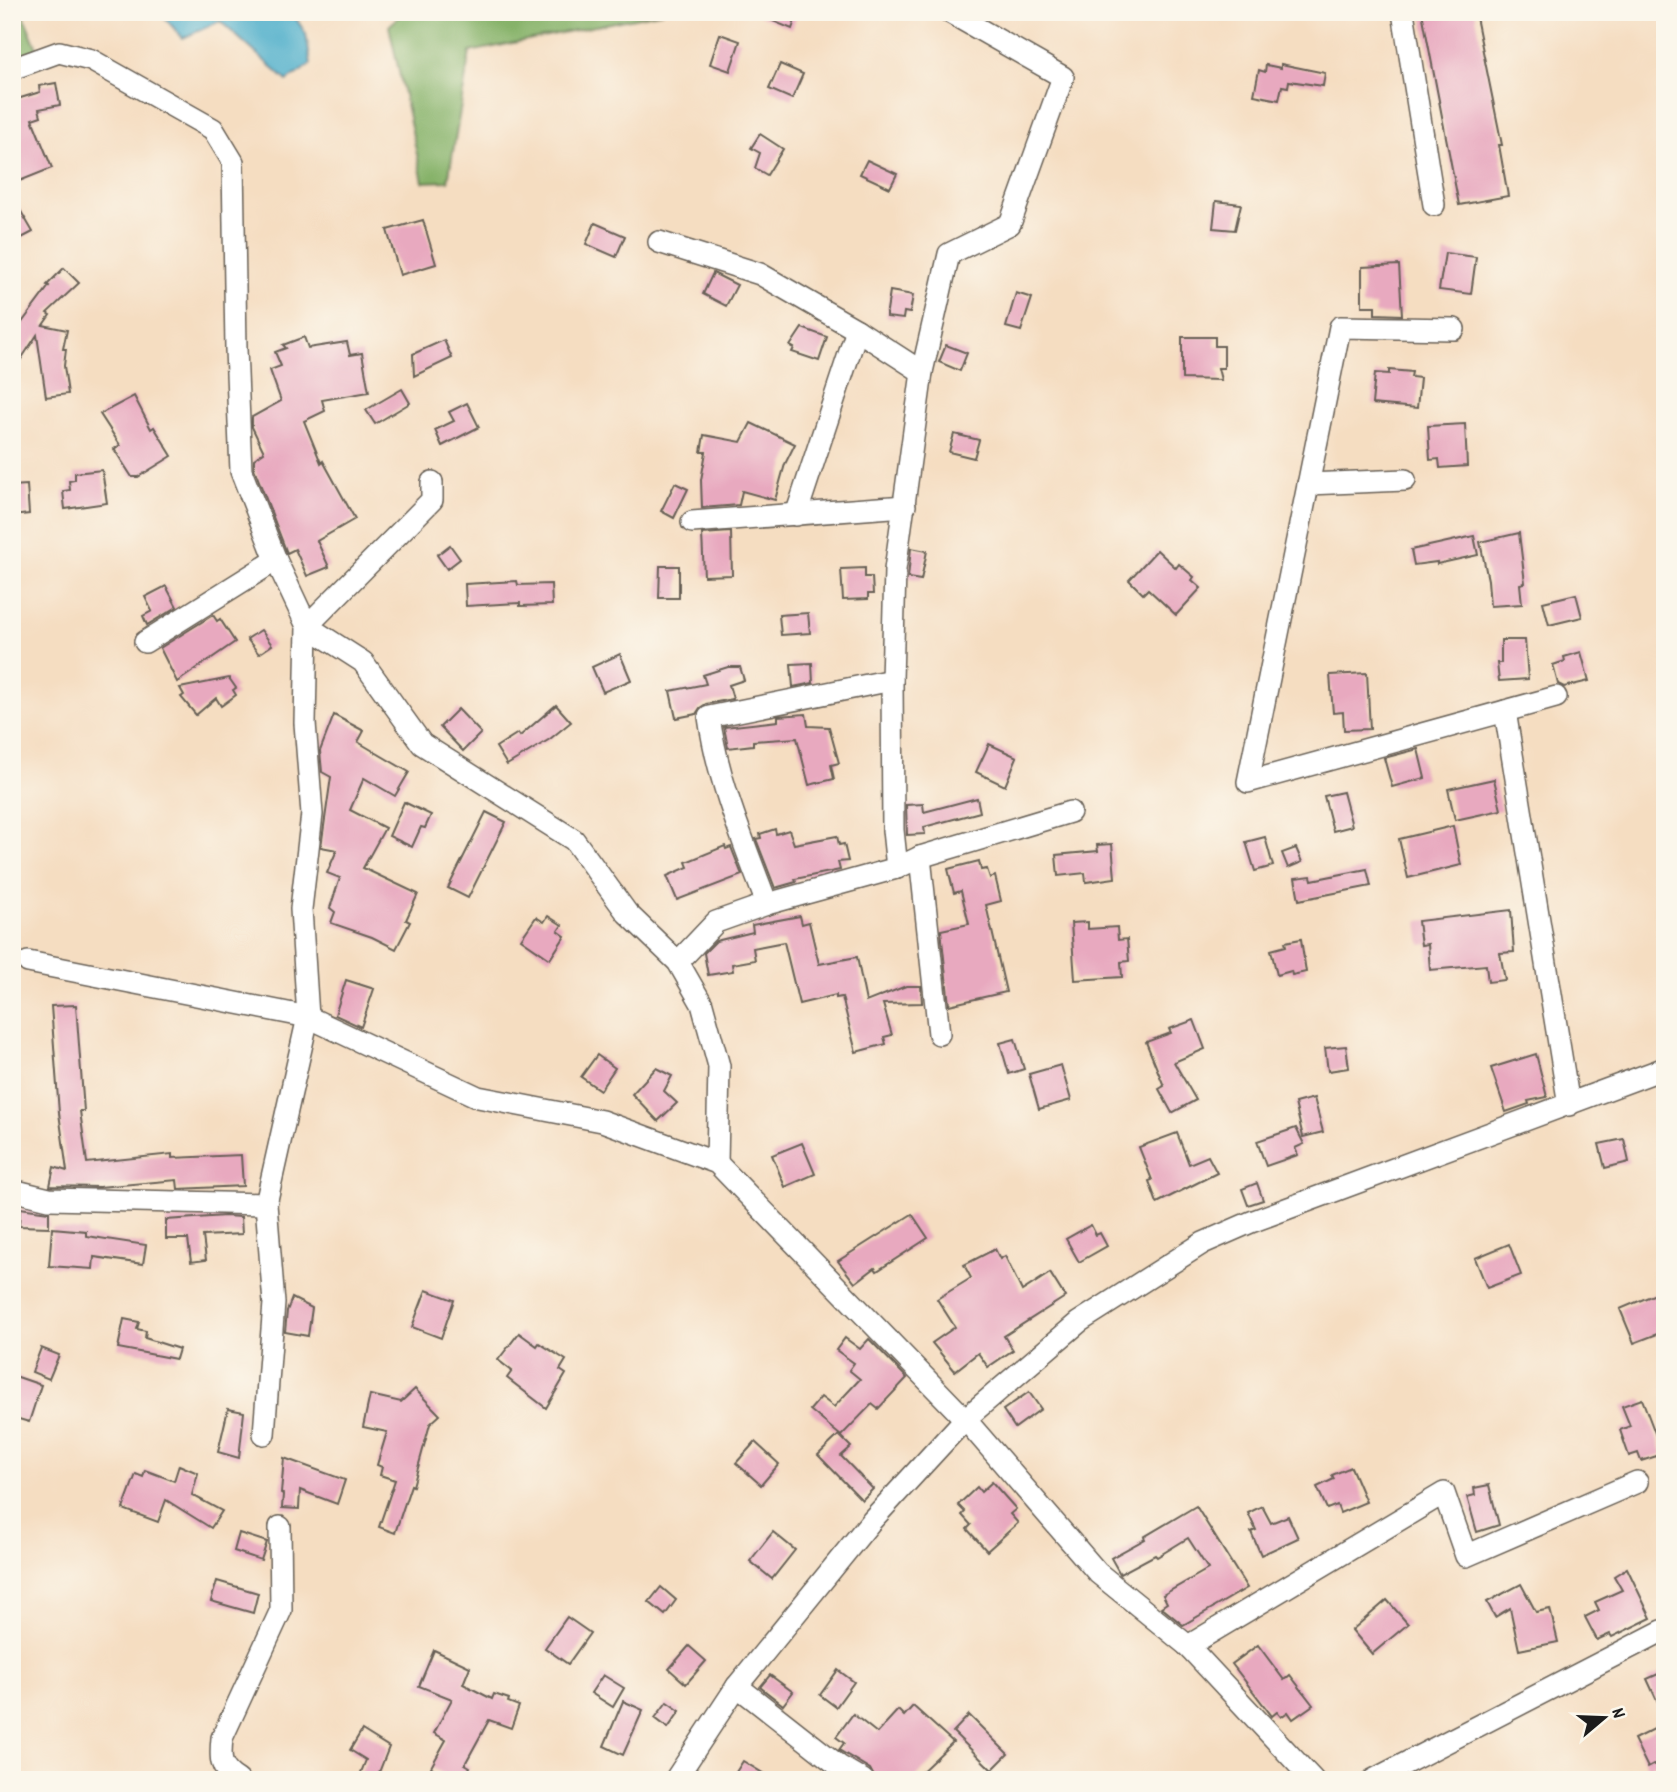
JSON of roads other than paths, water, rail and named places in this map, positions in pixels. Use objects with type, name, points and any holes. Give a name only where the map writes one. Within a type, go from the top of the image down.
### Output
[{"type":"street","points":[[897,868],[893,830],[892,680],[895,570],[922,372],[949,254],[1010,224],[1063,77],[949,12]]},
{"type":"street","points":[[1403,12],[1434,205]]},
{"type":"street","points":[[12,69],[59,52],[91,60],[213,129],[233,162],[241,471],[276,560],[307,625],[305,723],[312,814],[301,909],[308,1017],[266,1204],[274,1303],[264,1434]]},
{"type":"street","points":[[659,242],[760,274],[857,330],[922,372]]},
{"type":"street","points":[[1454,329],[1340,327],[1248,782],[1556,697]]},
{"type":"street","points":[[796,515],[857,330]]},
{"type":"street","points":[[1308,484],[1405,480]]},
{"type":"street","points":[[307,625],[432,500],[432,482]]},
{"type":"street","points":[[692,522],[905,506]]},
{"type":"street","points":[[145,642],[276,560]]},
{"type":"street","points":[[307,625],[363,662],[422,744],[574,840],[627,912],[678,962],[702,1004],[719,1066],[717,1163]]},
{"type":"street","points":[[766,904],[726,794],[713,745],[709,717],[892,680]]},
{"type":"street","points":[[1505,712],[1569,1105]]},
{"type":"street","points":[[678,962],[716,922],[766,904],[897,868],[920,857],[1070,812]]},
{"type":"street","points":[[920,857],[939,1034]]},
{"type":"street","points":[[29,962],[308,1017],[478,1097],[602,1121],[717,1163],[965,1419],[1098,1573],[1188,1646],[1313,1780]]},
{"type":"street","points":[[675,1780],[737,1686],[872,1520],[965,1419],[1079,1322],[1203,1243],[1251,1222],[1665,1068]]},
{"type":"street","points":[[12,1189],[49,1199],[266,1204]]},
{"type":"street","points":[[1188,1646],[1444,1493],[1466,1556],[1637,1482]]},
{"type":"street","points":[[238,1780],[226,1773],[220,1757],[222,1738],[281,1610],[281,1527]]},
{"type":"street","points":[[1373,1780],[1662,1631]]},
{"type":"street","points":[[737,1686],[839,1766],[863,1780]]},
{"type":"water","points":[[159,12],[292,12],[306,34],[311,64],[287,81],[220,21],[183,38]]}]
